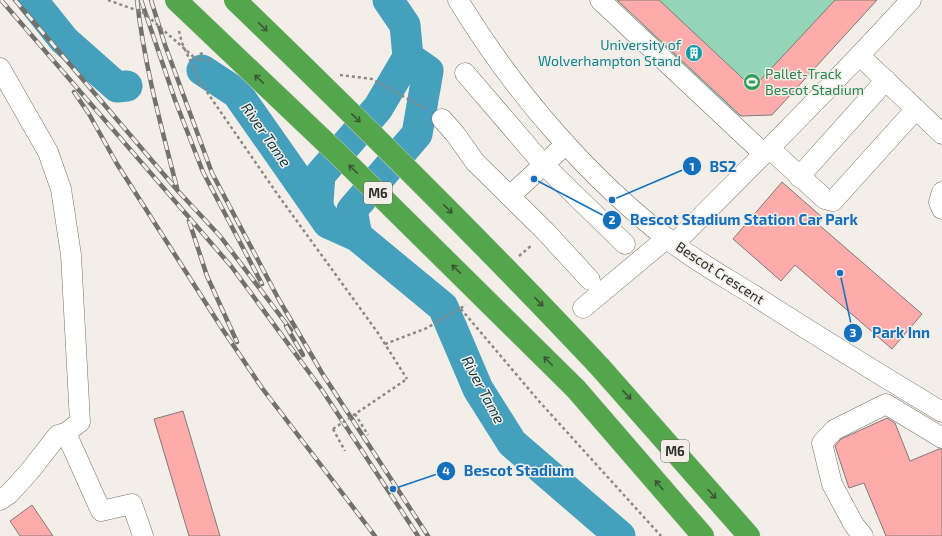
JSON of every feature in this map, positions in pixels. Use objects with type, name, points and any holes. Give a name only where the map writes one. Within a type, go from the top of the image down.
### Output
[{"type":"highway","name":"M6","points":[[176,0],[346,162],[576,389],[703,536]]},
{"type":"highway","name":"M6","points":[[235,0],[366,127],[514,275],[600,367],[749,536]]},
{"type":"street","name":"Bescot Crescent","points":[[458,0],[510,77],[566,144],[615,194],[670,241],[848,356],[942,412]]},
{"type":"street","points":[[600,0],[767,152],[825,198],[833,201],[916,109]]},
{"type":"street","points":[[583,308],[670,241],[767,152],[860,56],[911,0]]},
{"type":"street","points":[[860,56],[942,134]]},
{"type":"street","points":[[0,68],[48,152],[61,189],[71,255],[80,422],[66,433],[58,435],[29,472],[9,494],[0,500]]},
{"type":"street","points":[[464,73],[542,164],[625,244]]},
{"type":"street","points":[[799,177],[886,80]]},
{"type":"street","points":[[442,118],[475,162],[546,232],[590,280]]},
{"type":"street","points":[[510,196],[542,164],[566,144]]},
{"type":"street","points":[[942,192],[938,202],[942,209]]},
{"type":"street","points":[[863,536],[854,525],[832,484],[822,443],[834,430],[886,404],[942,438]]},
{"type":"street","points":[[66,433],[101,511],[132,504],[143,536]]},
{"type":"path","points":[[108,0],[144,14],[180,43],[196,59]]},
{"type":"path","points":[[180,43],[200,82],[385,344],[407,379],[333,429],[345,451]]},
{"type":"path","points":[[372,78],[442,118]]},
{"type":"path","points":[[461,309],[538,400],[661,536]]},
{"type":"path","points":[[385,344],[427,328],[453,314]]},
{"type":"path","points":[[354,414],[368,435]]},
{"type":"green space","name":"Pallet-Track Bescot Stadium","points":[[616,0],[877,0],[772,115],[739,116],[669,51],[663,56],[640,35],[646,28]]},
{"type":"building","points":[[617,0],[659,0],[753,88],[835,0],[877,0],[772,115],[741,116]]},
{"type":"building","points":[[782,182],[823,218],[818,224],[922,314],[892,349],[795,265],[781,281],[733,239]]},
{"type":"building","points":[[183,411],[220,536],[189,536],[154,419]]},
{"type":"building","points":[[887,418],[895,423],[910,461],[942,449],[942,536],[886,536],[864,483],[849,488],[835,446],[841,439]]},
{"type":"building","points":[[32,505],[53,536],[20,536],[10,521]]},
{"type":"waterway","name":"River Tame","points":[[32,0],[64,40],[117,87],[127,86]]},
{"type":"waterway","name":"River Tame","points":[[357,236],[352,210],[417,134],[428,71],[408,57],[405,25],[388,0]]},
{"type":"waterway","name":"River Tame","points":[[319,210],[318,201],[320,175],[378,108],[408,57]]},
{"type":"waterway","name":"River Tame","points":[[202,70],[237,93],[328,223],[357,236],[443,307],[478,389],[512,443],[620,536]]},
{"type":"railway","points":[[1,0],[231,266],[322,390],[418,536]]},
{"type":"railway","points":[[15,0],[178,191],[220,236],[291,330]]},
{"type":"railway","points":[[137,0],[144,48],[159,118],[177,188]]},
{"type":"railway","points":[[141,0],[175,100],[203,172],[262,284]]},
{"type":"railway","points":[[151,0],[165,45],[212,173],[278,298],[322,373],[428,536]]},
{"type":"railway","points":[[74,92],[89,114],[117,164],[223,330],[262,388],[375,536]]},
{"type":"railway","points":[[189,221],[207,276],[237,342]]},
{"type":"railway","points":[[286,326],[303,355]]},
{"type":"place","name":"University of Wolverhampton Stand","points":[[694,53]]},
{"type":"place","name":"Pallet-Track Bescot Stadium","points":[[752,82]]},
{"type":"place","name":"Bescot Stadium Station Car Park","points":[[534,179]]},
{"type":"place","name":"BS2","points":[[612,200]]},
{"type":"place","name":"Park Inn","points":[[840,273]]},
{"type":"place","name":"Bescot Stadium","points":[[393,489]]}]
